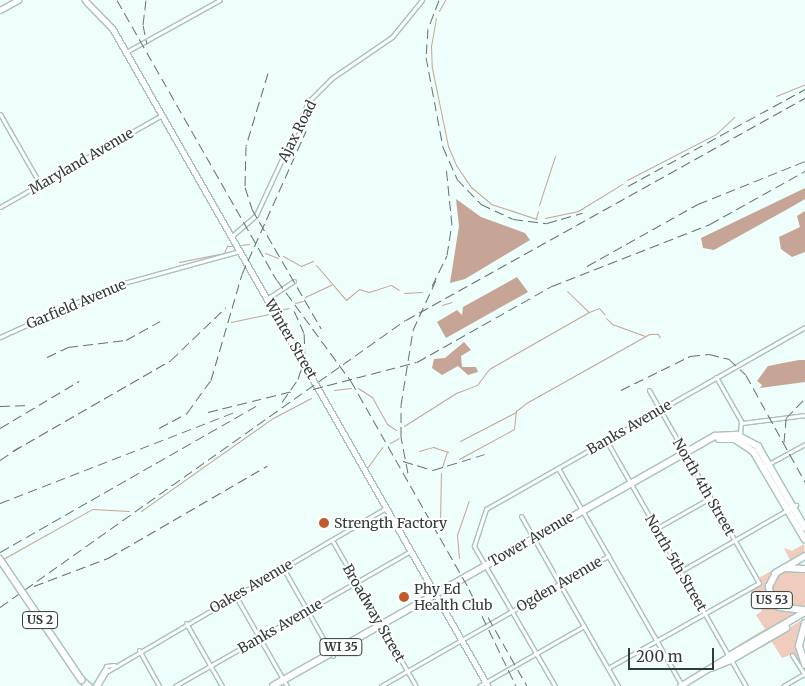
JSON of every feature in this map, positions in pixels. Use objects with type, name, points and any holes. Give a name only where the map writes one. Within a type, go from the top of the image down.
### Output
[{"type":"highway","points":[[783,568],[805,556]]},
{"type":"highway","points":[[783,568],[805,569]]},
{"type":"highway","name":"US 53","points":[[783,568],[770,583],[771,599],[783,610],[805,611]]},
{"type":"highway","points":[[730,658],[805,611]]},
{"type":"highway","points":[[730,658],[805,617]]},
{"type":"highway","name":"US 53","points":[[805,624],[799,646],[805,664]]},
{"type":"main road","name":"Tower Avenue","points":[[273,686],[284,684],[332,654],[715,436],[740,438]]},
{"type":"main road","points":[[740,438],[766,465],[805,527]]},
{"type":"main road","points":[[792,507],[805,539]]},
{"type":"main road","name":"US 2","points":[[0,559],[83,683],[88,686]]},
{"type":"main road","points":[[97,686],[106,671]]},
{"type":"street","points":[[0,10],[18,0]]},
{"type":"street","name":"Winter Street","points":[[86,0],[107,20],[158,104],[162,115],[487,684]]},
{"type":"street","points":[[126,52],[220,0]]},
{"type":"street","name":"Ajax Road","points":[[232,236],[256,215],[309,101],[332,78],[392,37],[422,0]]},
{"type":"street","points":[[0,114],[40,184]]},
{"type":"street","name":"Maryland Avenue","points":[[0,207],[162,115]]},
{"type":"street","name":"Garfield Avenue","points":[[0,337],[110,287],[240,251]]},
{"type":"street","points":[[268,298],[294,281]]},
{"type":"street","name":"Banks Avenue","points":[[486,567],[474,544],[486,509],[805,327]]},
{"type":"street","points":[[716,377],[742,423],[740,438]]},
{"type":"street","name":"North 4th Street","points":[[649,390],[759,583],[705,614]]},
{"type":"street","points":[[742,423],[805,415]]},
{"type":"street","name":"North 5th Street","points":[[606,440],[746,686]]},
{"type":"street","points":[[766,465],[805,444]]},
{"type":"street","points":[[558,468],[681,686],[730,658]]},
{"type":"street","points":[[656,528],[710,498]]},
{"type":"street","points":[[681,571],[792,507]]},
{"type":"street","name":"Oakes Avenue","points":[[106,671],[105,666],[114,664],[139,650],[387,508]]},
{"type":"street","points":[[521,516],[618,686]]},
{"type":"street","name":"Broadway Street","points":[[332,540],[416,686]]},
{"type":"street","name":"Banks Avenue","points":[[175,686],[412,551]]},
{"type":"street","name":"Ogden Avenue","points":[[381,686],[608,556]]},
{"type":"street","points":[[486,567],[554,686]]},
{"type":"street","points":[[283,568],[332,654]]},
{"type":"street","points":[[235,595],[284,684]]},
{"type":"street","points":[[608,668],[705,614]]},
{"type":"street","points":[[186,623],[222,686]]},
{"type":"street","points":[[479,686],[487,684],[584,626]]},
{"type":"street","points":[[139,650],[159,686]]},
{"type":"street","points":[[783,686],[805,675],[792,655]]},
{"type":"shaded area","points":[[805,188],[805,199],[714,250],[703,248],[701,238]]},
{"type":"shaded area","points":[[456,199],[481,217],[525,233],[530,240],[465,279],[450,283],[459,226]]},
{"type":"shaded area","points":[[805,211],[805,252],[792,257],[781,249],[779,237],[800,227],[797,216]]},
{"type":"shaded area","points":[[517,277],[528,292],[446,338],[437,322],[457,310],[462,315],[463,307]]},
{"type":"shaded area","points":[[464,342],[471,350],[461,356],[462,367],[476,367],[478,372],[468,375],[458,366],[442,375],[432,368],[434,359],[445,358]]},
{"type":"shaded area","points":[[805,360],[805,382],[760,388],[762,385],[757,381],[768,366]]},
{"type":"shaded area","points":[[804,544],[805,555],[779,569],[768,585],[778,609],[802,613],[730,650],[765,629],[756,615],[762,611],[750,590],[761,583],[759,578],[790,560],[784,548],[792,551]]},
{"type":"shaded area","points":[[784,570],[805,571],[805,608],[777,603],[771,591],[775,576]]},
{"type":"shaded area","points":[[805,618],[797,643],[805,673],[793,654],[782,658],[772,642],[736,661]]},
{"type":"waterway","points":[[439,11],[445,0]]},
{"type":"waterway","points":[[436,18],[431,45],[432,68],[448,146],[456,165],[471,187],[491,204],[537,219]]},
{"type":"waterway","points":[[776,96],[805,84]]},
{"type":"waterway","points":[[627,180],[716,134],[734,117]]},
{"type":"waterway","points":[[539,205],[555,156]]},
{"type":"waterway","points":[[545,218],[578,211],[622,184]]},
{"type":"waterway","points":[[536,218],[538,211]]},
{"type":"waterway","points":[[241,245],[249,244]]},
{"type":"waterway","points":[[179,262],[224,253],[227,246],[232,246]]},
{"type":"waterway","points":[[265,253],[278,258]]},
{"type":"waterway","points":[[283,256],[301,266],[313,261]]},
{"type":"waterway","points":[[316,265],[346,300],[359,289],[369,292],[391,285],[399,290]]},
{"type":"waterway","points":[[305,297],[331,285]]},
{"type":"waterway","points":[[567,291],[589,312],[599,308],[604,314]]},
{"type":"waterway","points":[[404,293],[422,292]]},
{"type":"waterway","points":[[295,303],[303,301]]},
{"type":"waterway","points":[[442,305],[452,302]]},
{"type":"waterway","points":[[279,310],[289,308]]},
{"type":"waterway","points":[[404,426],[456,393],[477,385],[489,369],[589,312]]},
{"type":"waterway","points":[[231,322],[270,314]]},
{"type":"waterway","points":[[606,318],[612,324],[645,336]]},
{"type":"waterway","points":[[459,459],[514,429],[516,411],[528,402],[649,334],[658,334],[660,338]]},
{"type":"waterway","points":[[334,390],[351,388]]},
{"type":"waterway","points":[[358,388],[372,397],[387,424],[396,430]]},
{"type":"waterway","points":[[141,511],[273,418],[311,398]]},
{"type":"waterway","points":[[460,441],[516,412]]},
{"type":"waterway","points":[[390,443],[399,438]]},
{"type":"waterway","points":[[367,468],[382,447]]},
{"type":"waterway","points":[[419,451],[433,447],[448,452]]},
{"type":"waterway","points":[[442,467],[447,452]]},
{"type":"waterway","points":[[440,523],[441,473]]},
{"type":"waterway","points":[[459,558],[457,535],[469,501]]},
{"type":"waterway","points":[[3,559],[92,509],[129,511]]},
{"type":"railway","points":[[117,0],[277,280],[351,381],[469,589],[516,686]]},
{"type":"railway","points":[[146,0],[143,25],[147,44]]},
{"type":"railway","points":[[439,0],[428,29],[426,57],[443,147],[457,179],[481,204],[513,219],[547,223],[583,213]]},
{"type":"railway","points":[[268,73],[246,146],[245,187],[252,209],[321,328]]},
{"type":"railway","points":[[628,186],[805,89]]},
{"type":"railway","points":[[0,607],[406,320],[805,98]]},
{"type":"railway","points":[[159,428],[187,413],[211,380],[242,274],[306,131]]},
{"type":"railway","points":[[587,266],[698,204],[805,161]]},
{"type":"railway","points":[[432,286],[447,255],[452,225],[446,166]]},
{"type":"railway","points":[[313,389],[417,362],[552,286],[710,224],[805,171]]},
{"type":"railway","points":[[408,473],[401,437],[401,405],[413,330],[436,280]]},
{"type":"railway","points":[[13,451],[171,360],[226,307]]},
{"type":"railway","points":[[282,402],[298,379],[305,358],[304,333],[294,311]]},
{"type":"railway","points":[[47,357],[68,347],[126,340],[160,321]]},
{"type":"railway","points":[[621,390],[690,356],[709,354],[729,359],[746,375],[805,482]]},
{"type":"railway","points":[[0,428],[79,381]]},
{"type":"railway","points":[[208,412],[292,391]]},
{"type":"railway","points":[[784,442],[786,418],[805,398]]},
{"type":"railway","points":[[0,552],[259,404]]},
{"type":"railway","points":[[0,406],[30,405]]},
{"type":"railway","points":[[0,503],[235,412]]},
{"type":"railway","points":[[0,460],[19,447]]},
{"type":"railway","points":[[403,461],[433,470],[485,454]]},
{"type":"railway","points":[[34,586],[108,558],[267,466]]},
{"type":"railway","points":[[488,617],[527,686]]},
{"type":"place","name":"Strength Factory","points":[[324,523]]},
{"type":"place","name":"Phy Ed Health Club","points":[[404,597]]}]
